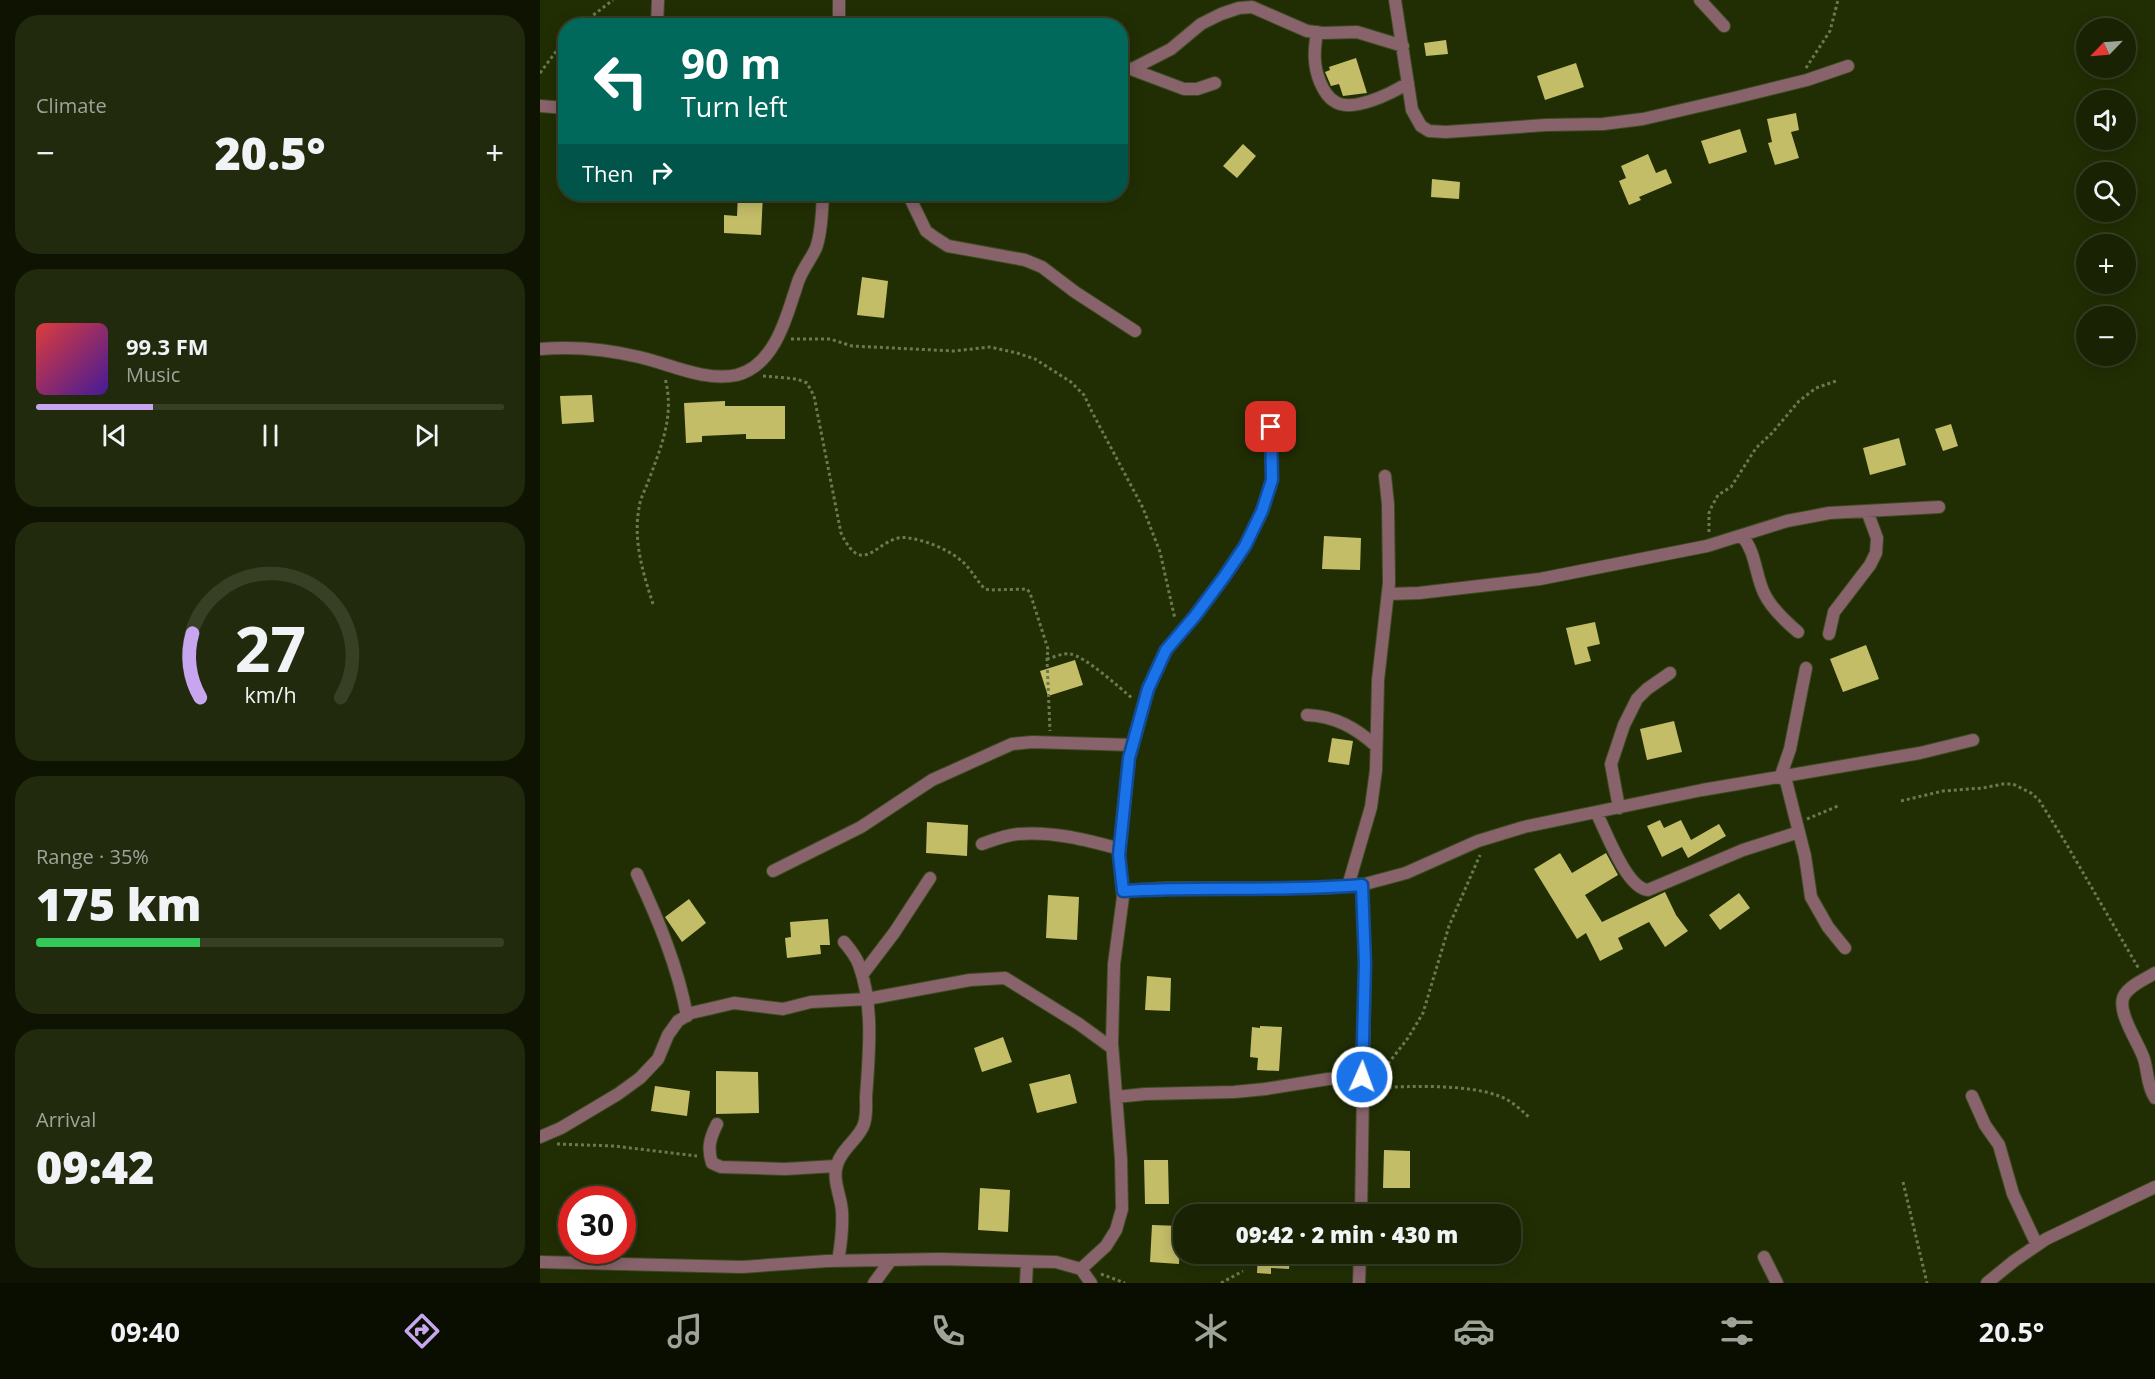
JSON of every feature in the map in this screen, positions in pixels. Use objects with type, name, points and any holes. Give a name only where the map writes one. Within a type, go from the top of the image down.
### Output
[{"type":"street","points":[[657,0],[657,18]]},
{"type":"street","points":[[839,0],[839,18]]},
{"type":"street","points":[[1395,0],[1412,110],[1421,126],[1429,131],[1603,124],[1633,120],[1798,82],[1848,66]]},
{"type":"street","points":[[1700,0],[1724,26]]},
{"type":"street","points":[[1128,66],[1171,50],[1201,24],[1239,8],[1252,6],[1307,31],[1357,32],[1403,46]]},
{"type":"street","points":[[1317,32],[1313,53],[1316,68],[1326,93],[1335,103],[1347,105],[1377,99],[1408,83]]},
{"type":"street","points":[[1128,68],[1184,89],[1197,89],[1215,83]]},
{"type":"street","points":[[540,106],[558,107]]},
{"type":"street","points":[[540,349],[583,348],[610,351],[660,362],[695,373],[737,375],[750,368],[770,350],[782,329],[800,276],[816,247],[822,201]]},
{"type":"street","points":[[911,201],[926,231],[948,246],[1024,260],[1042,267],[1075,292],[1135,331]]},
{"type":"street","points":[[540,1262],[742,1267],[891,1260],[1056,1262],[1085,1275],[1116,1230],[1122,1209],[1112,1048],[1114,964],[1123,891],[1120,849],[1129,758],[1148,689],[1166,650],[1224,577],[1245,546],[1262,511],[1272,480],[1271,427]]},
{"type":"street","points":[[1348,886],[1371,807],[1376,770],[1377,681],[1388,594],[1388,504],[1385,476]]},
{"type":"street","points":[[1388,594],[1419,593],[1540,579],[1707,546],[1787,521],[1829,513],[1939,507]]},
{"type":"street","points":[[1829,634],[1834,612],[1870,565],[1876,553],[1877,538],[1867,511]]},
{"type":"street","points":[[1742,536],[1752,551],[1768,602],[1798,632]]},
{"type":"street","points":[[1806,668],[1782,778],[1798,827],[1811,897],[1818,913],[1845,948]]},
{"type":"street","points":[[1618,808],[1611,764],[1624,725],[1637,699],[1670,673]]},
{"type":"street","points":[[1307,715],[1318,715],[1343,723],[1356,729],[1376,746]]},
{"type":"street","points":[[1123,891],[1166,888],[1322,888],[1362,885],[1406,873],[1488,837],[1524,827],[1702,790],[1920,753],[1973,740]]},
{"type":"street","points":[[773,871],[861,826],[932,780],[1012,744],[1133,745]]},
{"type":"street","points":[[1596,812],[1629,877],[1642,889],[1648,890],[1798,827]]},
{"type":"street","points":[[982,844],[1016,834],[1046,833],[1120,849]]},
{"type":"street","points":[[637,874],[663,935],[682,991],[687,1016]]},
{"type":"street","points":[[862,975],[894,933],[930,878]]},
{"type":"street","points":[[1361,1204],[1365,952],[1362,885]]},
{"type":"street","points":[[838,1261],[842,1234],[842,1210],[836,1166],[842,1154],[863,1127],[866,1116],[868,1071],[867,999],[855,955],[844,942]]},
{"type":"street","points":[[2150,976],[2124,994],[2122,1003],[2125,1018],[2144,1058],[2148,1081],[2155,1098]]},
{"type":"street","points":[[540,1137],[561,1128],[640,1078],[657,1059],[668,1035],[678,1021],[687,1016],[734,1003],[783,1010],[811,1002],[867,999],[970,980],[1005,978],[1079,1024],[1112,1048]]},
{"type":"street","points":[[1116,1097],[1234,1092],[1328,1079],[1364,1087]]},
{"type":"street","points":[[1972,1096],[1985,1125],[2002,1152],[2013,1194],[2037,1245]]},
{"type":"street","points":[[717,1124],[711,1137],[709,1151],[712,1163],[732,1168],[785,1169],[836,1166]]},
{"type":"street","points":[[1987,1283],[2046,1239],[2155,1187]]},
{"type":"street","points":[[1764,1257],[1777,1283]]},
{"type":"street","points":[[874,1283],[891,1260]]},
{"type":"street","points":[[1026,1283],[1027,1262]]},
{"type":"street","points":[[1359,1283],[1360,1264]]},
{"type":"path","points":[[589,18],[613,0]]},
{"type":"path","points":[[1798,82],[1830,31],[1838,0]]},
{"type":"path","points":[[540,73],[558,49]]},
{"type":"path","points":[[776,341],[802,338],[830,339],[852,346],[954,351],[990,347],[1035,359],[1071,382],[1088,401],[1143,508],[1160,552],[1178,635]]},
{"type":"path","points":[[653,604],[638,555],[638,521],[639,507],[667,429],[668,389],[660,362]]},
{"type":"path","points":[[761,376],[797,379],[807,383],[814,396],[841,533],[855,554],[863,556],[900,537],[911,538],[943,549],[964,563],[985,589],[1022,587],[1027,589],[1047,644],[1050,743]]},
{"type":"path","points":[[1707,546],[1709,513],[1718,495],[1731,487],[1756,448],[1799,401],[1816,388],[1836,381]]},
{"type":"path","points":[[1047,659],[1067,654],[1074,655],[1102,674],[1143,708]]},
{"type":"path","points":[[1901,801],[1943,791],[2003,784],[2013,784],[2031,792],[2039,800],[2064,840],[2127,951],[2150,976]]},
{"type":"path","points":[[1798,827],[1838,806]]},
{"type":"path","points":[[1364,1087],[1408,1038],[1423,1013],[1449,926],[1488,837]]},
{"type":"path","points":[[1364,1087],[1480,1090],[1501,1096],[1530,1118]]},
{"type":"path","points":[[555,1144],[614,1146],[710,1157]]},
{"type":"path","points":[[1903,1182],[1927,1283]]},
{"type":"path","points":[[1221,1283],[1244,1271]]},
{"type":"path","points":[[1085,1275],[1106,1275],[1125,1283]]},
{"type":"building","points":[[1446,40],[1448,54],[1426,56],[1424,43]]},
{"type":"building","points":[[1356,58],[1367,93],[1343,96],[1339,84],[1331,86],[1325,72],[1330,70],[1329,67]]},
{"type":"building","points":[[1576,63],[1584,87],[1545,100],[1537,76]]},
{"type":"building","points":[[1796,113],[1799,130],[1791,132],[1799,158],[1775,165],[1768,143],[1772,142],[1767,119]]},
{"type":"building","points":[[1740,129],[1747,152],[1709,164],[1701,141]]},
{"type":"building","points":[[1243,144],[1256,156],[1237,178],[1223,166]]},
{"type":"building","points":[[1648,154],[1656,173],[1666,169],[1672,183],[1639,197],[1641,200],[1629,205],[1619,181],[1626,178],[1621,166]]},
{"type":"building","points":[[1432,179],[1460,182],[1459,199],[1431,197]]},
{"type":"building","points":[[738,201],[763,201],[761,235],[724,233],[724,215],[737,216]]},
{"type":"building","points":[[862,277],[888,281],[884,318],[857,315]]},
{"type":"building","points":[[592,395],[594,422],[562,424],[560,396]]},
{"type":"building","points":[[725,401],[725,406],[785,406],[785,439],[746,439],[746,434],[702,436],[702,442],[686,443],[684,403]]},
{"type":"building","points":[[1951,424],[1958,446],[1943,451],[1935,429]]},
{"type":"building","points":[[1899,438],[1906,465],[1870,475],[1863,448]]},
{"type":"building","points":[[1324,536],[1361,538],[1360,570],[1322,569]]},
{"type":"building","points":[[1595,622],[1600,644],[1587,647],[1591,661],[1575,665],[1566,628]]},
{"type":"building","points":[[1866,645],[1879,679],[1843,692],[1830,659]]},
{"type":"building","points":[[1075,660],[1083,685],[1048,696],[1040,671]]},
{"type":"building","points":[[1674,721],[1682,752],[1647,760],[1640,729]]},
{"type":"building","points":[[1332,738],[1353,741],[1349,765],[1328,762]]},
{"type":"building","points":[[1660,820],[1664,828],[1681,820],[1691,840],[1719,824],[1726,836],[1688,858],[1682,847],[1662,857],[1647,826]]},
{"type":"building","points":[[927,822],[968,825],[967,856],[926,853]]},
{"type":"building","points":[[1560,853],[1572,873],[1606,853],[1618,875],[1585,895],[1602,922],[1665,892],[1676,915],[1688,931],[1665,947],[1649,922],[1618,938],[1623,949],[1600,961],[1586,933],[1577,939],[1534,869]]},
{"type":"building","points":[[1739,893],[1750,908],[1720,930],[1709,915]]},
{"type":"building","points":[[1048,895],[1079,897],[1077,940],[1046,938]]},
{"type":"building","points":[[689,899],[706,923],[682,942],[665,917]]},
{"type":"building","points":[[828,919],[830,945],[820,945],[821,954],[787,958],[785,938],[791,937],[790,922]]},
{"type":"building","points":[[1147,976],[1171,978],[1170,1011],[1145,1010]]},
{"type":"building","points":[[1260,1026],[1282,1027],[1279,1071],[1257,1070],[1258,1058],[1250,1057],[1252,1027],[1260,1028]]},
{"type":"building","points":[[1003,1037],[1012,1062],[982,1072],[974,1048]]},
{"type":"building","points":[[716,1071],[758,1072],[759,1113],[716,1114]]},
{"type":"building","points":[[1070,1074],[1077,1103],[1037,1113],[1029,1084]]},
{"type":"building","points":[[655,1086],[690,1091],[687,1116],[651,1111]]},
{"type":"building","points":[[1384,1150],[1410,1151],[1410,1188],[1383,1188]]},
{"type":"building","points":[[1144,1160],[1168,1160],[1169,1204],[1145,1204]]},
{"type":"building","points":[[980,1188],[1010,1190],[1008,1232],[978,1230]]},
{"type":"building","points":[[1152,1225],[1173,1226],[1173,1264],[1150,1262]]},
{"type":"building","points":[[1257,1264],[1289,1264],[1289,1269],[1271,1268],[1271,1274],[1257,1273]]},
{"type":"route","points":[[1271,427],[1272,480],[1262,511],[1245,546],[1224,577],[1166,650],[1148,689],[1129,758],[1119,855],[1123,891],[1166,888],[1322,888],[1362,885],[1365,963],[1362,1077]]}]
